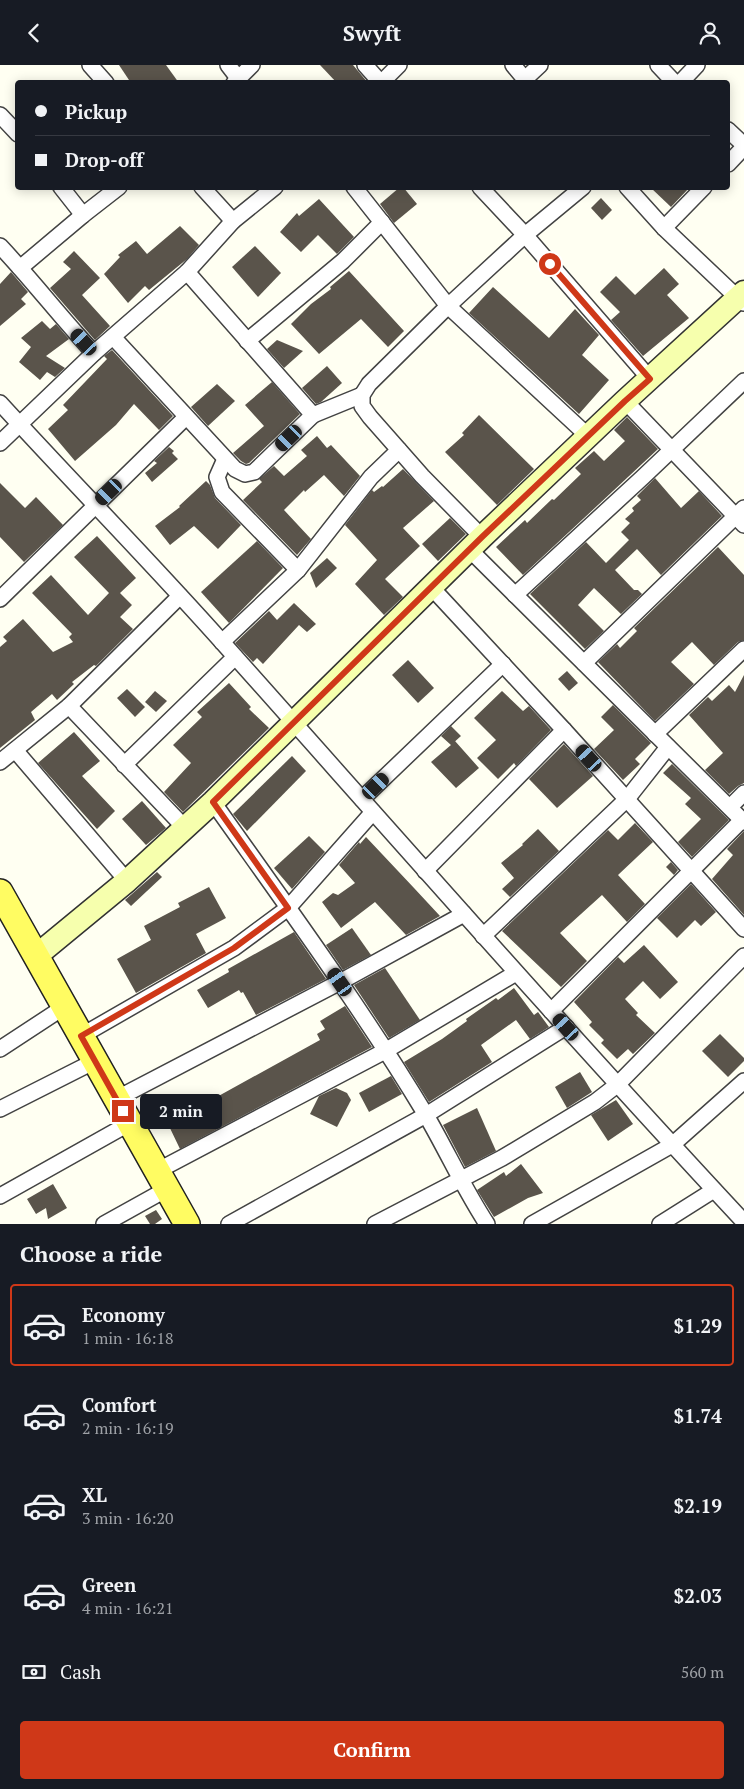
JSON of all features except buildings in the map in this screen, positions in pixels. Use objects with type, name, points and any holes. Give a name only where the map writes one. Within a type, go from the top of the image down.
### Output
[{"type":"main road","points":[[0,892],[187,1224]]},
{"type":"street","points":[[90,65],[103,80]]},
{"type":"street","points":[[228,65],[236,80],[252,65]]},
{"type":"street","points":[[365,65],[379,80]]},
{"type":"street","points":[[383,80],[399,65]]},
{"type":"street","points":[[513,65],[526,80]]},
{"type":"street","points":[[528,80],[540,65]]},
{"type":"street","points":[[658,65],[672,80]]},
{"type":"street","points":[[683,80],[697,65]]},
{"type":"street","points":[[0,115],[15,131]]},
{"type":"street","points":[[730,132],[744,146],[730,162]]},
{"type":"street","points":[[63,190],[83,215]]},
{"type":"street","points":[[20,268],[115,190]]},
{"type":"street","points":[[205,190],[233,221]]},
{"type":"street","points":[[0,443],[94,353],[187,272],[233,221],[271,190]]},
{"type":"street","points":[[356,190],[448,306],[588,436]]},
{"type":"street","points":[[483,190],[525,235],[650,379]]},
{"type":"street","points":[[551,1011],[691,870],[743,821],[515,595],[422,476],[362,406],[362,395],[369,384],[448,306],[525,235],[579,190]]},
{"type":"street","points":[[36,956],[127,881],[213,802],[476,543],[588,436],[742,298],[664,228],[630,190]]},
{"type":"street","points":[[664,228],[701,190]]},
{"type":"street","points":[[247,341],[343,261],[382,222]]},
{"type":"street","points":[[0,246],[62,319],[94,353]]},
{"type":"street","points":[[187,272],[312,415]]},
{"type":"street","points":[[113,337],[225,459],[235,469],[245,474],[254,472],[312,415],[362,395]]},
{"type":"street","points":[[515,595],[744,381]]},
{"type":"street","points":[[584,663],[741,516],[671,449],[625,401]]},
{"type":"street","points":[[0,403],[222,642],[516,973],[744,1222]]},
{"type":"street","points":[[0,599],[186,417]]},
{"type":"street","points":[[222,642],[298,570],[371,477],[399,450]]},
{"type":"street","points":[[225,459],[217,477],[222,492],[298,570]]},
{"type":"street","points":[[432,588],[564,730],[744,929]]},
{"type":"street","points":[[0,762],[69,706],[180,596]]},
{"type":"street","points":[[655,734],[744,649]]},
{"type":"street","points":[[124,765],[235,657]]},
{"type":"street","points":[[362,799],[503,664]]},
{"type":"street","points":[[69,706],[184,828]]},
{"type":"street","points":[[425,871],[564,730]]},
{"type":"street","points":[[483,935],[627,799],[668,747]]},
{"type":"street","points":[[15,750],[127,881]]},
{"type":"street","points":[[730,807],[744,793]]},
{"type":"street","points":[[213,802],[340,982],[385,1051],[426,1115],[487,1224]]},
{"type":"street","points":[[81,1036],[234,948],[288,908],[373,812]]},
{"type":"street","points":[[116,1099],[340,982],[464,914]]},
{"type":"street","points":[[375,1224],[502,1158],[595,1102],[617,1085],[744,956]]},
{"type":"street","points":[[104,1224],[162,1180],[516,973]]},
{"type":"street","points":[[0,1049],[64,1007]]},
{"type":"street","points":[[228,1224],[426,1115],[566,1027]]},
{"type":"street","points":[[0,1109],[94,1061]]},
{"type":"street","points":[[532,1224],[672,1145],[744,1081]]},
{"type":"street","points":[[0,1196],[130,1123]]},
{"type":"street","points":[[660,1224],[714,1190]]},
{"type":"route","points":[[123,1111],[81,1036],[234,948],[288,908],[213,802],[482,537],[650,379],[550,264]]}]
